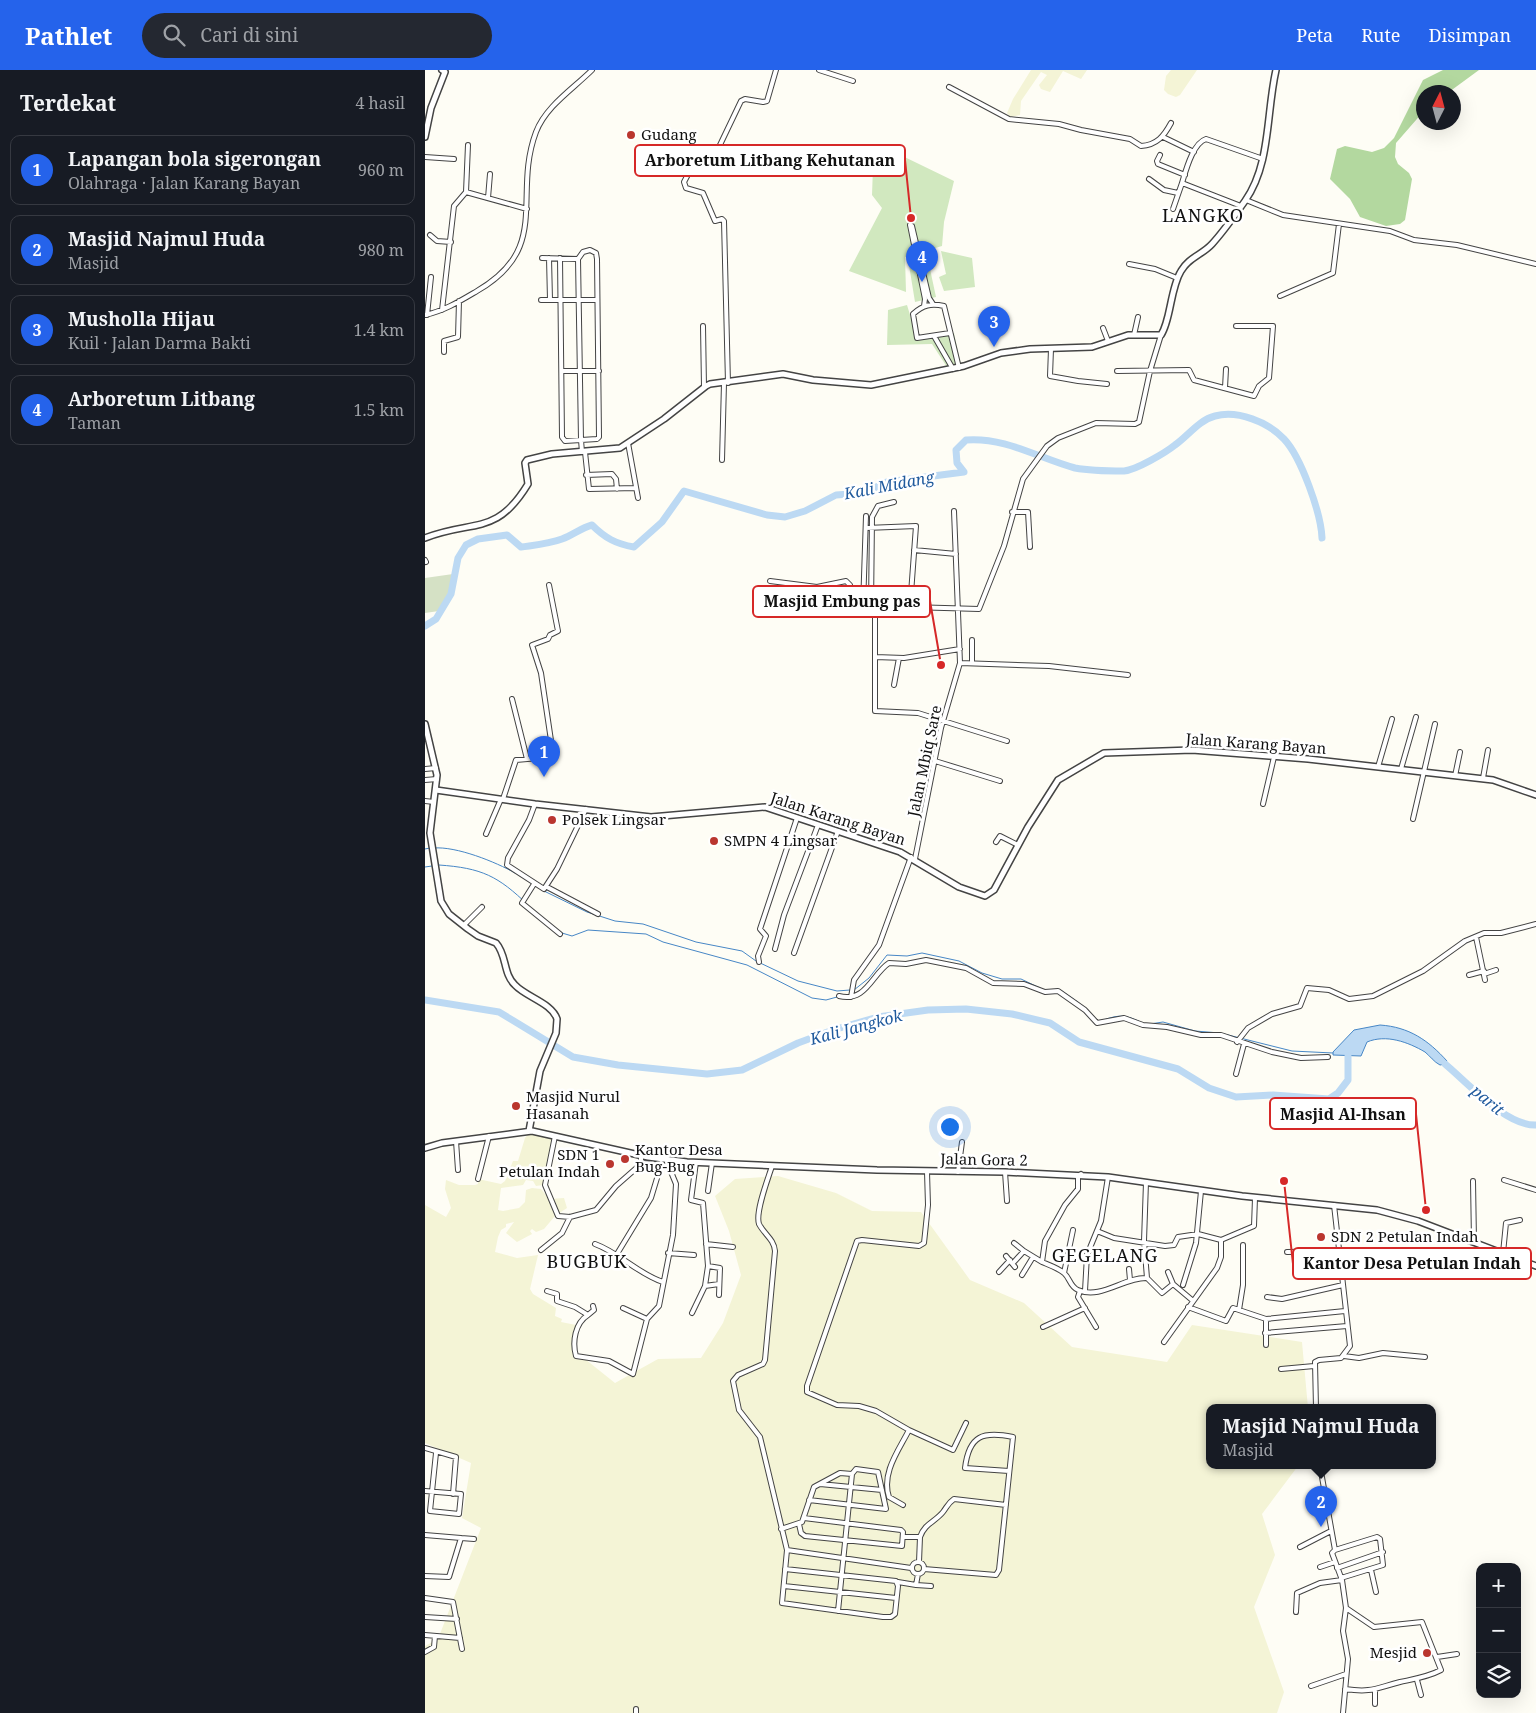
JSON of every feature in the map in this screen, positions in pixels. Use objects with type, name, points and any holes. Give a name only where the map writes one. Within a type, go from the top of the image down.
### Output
[{"type":"street","points":[[431,276],[426,315],[442,310],[496,279],[511,264],[524,234],[531,152],[538,128],[547,113],[592,70]]},
{"type":"street","points":[[722,460],[726,383],[724,221],[723,219],[715,221],[703,193],[686,188],[684,182],[694,164],[719,147],[741,101],[745,99],[767,101],[776,70]]},
{"type":"street","points":[[819,70],[853,81]]},
{"type":"street","points":[[770,581],[817,587],[846,581],[850,585],[852,605],[863,607],[976,610],[981,606],[1004,546],[1012,512],[1023,479],[1041,453],[1051,443],[1086,425],[1100,422],[1135,424],[1139,422],[1150,371],[1177,278],[1191,258],[1213,244],[1246,200],[1255,183],[1263,159],[1269,107],[1276,70]]},
{"type":"street","points":[[425,137],[431,108],[444,71]]},
{"type":"street","points":[[949,87],[1009,119],[1059,124],[1130,139],[1141,146],[1152,144],[1163,137],[1171,123]]},
{"type":"street","points":[[1163,137],[1194,152]]},
{"type":"street","points":[[1173,209],[1194,152],[1200,142],[1206,139],[1263,159]]},
{"type":"street","points":[[442,310],[454,206],[466,192],[468,145]]},
{"type":"street","points":[[1161,155],[1157,161],[1158,164],[1185,175]]},
{"type":"street","points":[[425,157],[454,159]]},
{"type":"street","points":[[488,198],[490,174]]},
{"type":"street","points":[[1149,180],[1164,190],[1178,193]]},
{"type":"street","points":[[1183,183],[1241,206]]},
{"type":"street","points":[[466,192],[527,209]]},
{"type":"street","points":[[1246,200],[1283,215],[1390,231],[1414,240],[1457,245],[1536,264]]},
{"type":"street","points":[[917,255],[909,226],[911,224],[927,298],[933,304]]},
{"type":"street","points":[[1280,296],[1333,273],[1339,224]]},
{"type":"street","points":[[430,235],[437,241],[451,242]]},
{"type":"street","points":[[560,258],[563,439],[565,441],[581,440],[599,437],[597,256],[593,251],[587,250],[578,259],[581,440],[586,475],[589,489],[637,488]]},
{"type":"street","points":[[542,258],[578,259]]},
{"type":"street","points":[[549,258],[550,300]]},
{"type":"street","points":[[1129,264],[1155,269],[1177,278]]},
{"type":"street","points":[[927,298],[923,306],[913,314],[917,336],[919,338],[951,333]]},
{"type":"street","points":[[541,300],[596,300]]},
{"type":"street","points":[[444,352],[444,341],[458,337],[459,301]]},
{"type":"street","points":[[923,306],[933,304],[944,306],[951,333],[956,368]]},
{"type":"street","points":[[1134,335],[1138,317]]},
{"type":"street","points":[[703,326],[704,387]]},
{"type":"street","points":[[1117,371],[1189,370],[1195,380],[1254,396],[1259,386],[1269,380],[1273,326],[1236,326]]},
{"type":"street","points":[[1103,328],[1108,341]]},
{"type":"street","points":[[425,538],[478,526],[503,516],[528,484],[525,464],[527,460],[546,455],[617,450],[704,387],[783,374],[813,380],[871,386],[956,368],[1001,353],[1051,348],[1092,347],[1121,336],[1161,335]]},
{"type":"street","points":[[934,336],[956,368]]},
{"type":"street","points":[[1051,348],[1050,376],[1078,382],[1107,384]]},
{"type":"street","points":[[1225,368],[1225,388]]},
{"type":"street","points":[[562,371],[599,371]]},
{"type":"street","points":[[628,443],[638,498]]},
{"type":"street","points":[[586,475],[612,474],[616,477],[617,489]]},
{"type":"street","points":[[894,502],[877,508],[872,517],[875,710],[915,713],[1007,741]]},
{"type":"street","name":"Jalan Mbiq Sare","points":[[851,996],[856,978],[879,945],[913,858],[943,720],[961,663],[954,511]]},
{"type":"street","points":[[1012,512],[1028,512],[1029,547]]},
{"type":"street","points":[[863,607],[866,516]]},
{"type":"street","points":[[866,528],[916,526],[910,607]]},
{"type":"street","points":[[914,550],[955,554]]},
{"type":"street","points":[[486,834],[502,799],[515,761],[519,758],[527,759],[553,754],[541,673],[532,645],[548,639],[550,635],[558,632],[549,585]]},
{"type":"street","points":[[972,640],[972,663]]},
{"type":"street","points":[[875,657],[899,658],[959,650]]},
{"type":"street","points":[[895,685],[899,658]]},
{"type":"street","points":[[961,663],[1049,666],[1128,675]]},
{"type":"street","points":[[512,698],[527,759]]},
{"type":"street","points":[[1401,769],[1416,717]]},
{"type":"street","points":[[1378,767],[1391,718]]},
{"type":"street","points":[[425,724],[436,768],[436,790],[430,833],[442,903],[449,914],[463,925],[478,936],[496,943],[513,983],[555,1014],[557,1026],[536,1090],[529,1131]]},
{"type":"street","points":[[1413,819],[1435,724]]},
{"type":"street","name":"Jalan Karang Bayan","points":[[436,790],[535,804],[657,817],[757,806],[881,845],[913,858],[959,887],[986,896],[994,890],[1018,845],[1058,780],[1101,754],[1192,750],[1401,769],[1483,778],[1501,782],[1536,795]]},
{"type":"street","points":[[1483,778],[1488,750]]},
{"type":"street","points":[[1455,776],[1460,752]]},
{"type":"street","points":[[1263,804],[1273,757]]},
{"type":"street","points":[[935,761],[1000,781]]},
{"type":"street","points":[[425,768],[436,768]]},
{"type":"street","points":[[425,780],[437,779]]},
{"type":"street","points":[[425,801],[434,802]]},
{"type":"street","points":[[535,804],[507,865],[533,885],[543,889],[547,888],[598,914]]},
{"type":"street","points":[[547,888],[586,809]]},
{"type":"street","points":[[759,962],[758,956],[766,936],[760,929],[797,818]]},
{"type":"street","points":[[775,949],[784,915],[818,825]]},
{"type":"street","points":[[794,953],[838,832]]},
{"type":"street","points":[[996,842],[1000,836],[1018,845]]},
{"type":"street","points":[[425,844],[433,846]]},
{"type":"street","points":[[533,885],[522,901],[560,934]]},
{"type":"street","points":[[463,925],[482,907]]},
{"type":"street","points":[[1238,1041],[1248,1028],[1272,1014],[1300,1006],[1307,988],[1329,990],[1349,1000],[1373,996],[1408,980],[1437,962],[1453,948],[1477,936],[1484,933],[1501,933],[1536,924]]},
{"type":"street","points":[[1477,936],[1485,980]]},
{"type":"street","points":[[839,996],[851,996],[869,987],[889,963],[906,964],[925,960],[966,968],[993,983],[1024,984],[1045,992],[1058,991],[1075,1002],[1097,1023],[1124,1018],[1139,1025],[1167,1027],[1201,1035],[1221,1036],[1264,1050],[1298,1057],[1328,1058]]},
{"type":"street","points":[[1469,974],[1496,970]]},
{"type":"street","points":[[1236,1074],[1244,1044]]},
{"type":"street","name":"Jalan Gora 2","points":[[425,1148],[456,1141],[529,1131],[661,1159],[695,1162],[927,1172],[1081,1174],[1255,1198],[1377,1210],[1413,1219],[1536,1266]]},
{"type":"street","points":[[478,1178],[489,1136]]},
{"type":"street","points":[[555,1136],[545,1185],[558,1216],[570,1217],[591,1212],[598,1208],[616,1186],[641,1162],[641,1155]]},
{"type":"street","points":[[456,1141],[457,1170]]},
{"type":"street","points":[[958,1172],[962,1142]]},
{"type":"street","points":[[617,1254],[651,1198],[661,1159]]},
{"type":"street","points":[[593,1306],[594,1310],[581,1320],[577,1330],[576,1355],[609,1361],[631,1374],[647,1319],[659,1306],[673,1235],[676,1184],[671,1169],[661,1165],[641,1162]]},
{"type":"street","points":[[692,1313],[705,1286],[708,1266],[703,1203],[691,1200],[695,1162]]},
{"type":"street","points":[[708,1191],[712,1163]]},
{"type":"street","points":[[771,1166],[758,1218],[761,1227],[773,1242],[775,1251],[765,1360],[759,1366],[738,1375],[733,1381],[739,1410],[759,1436],[787,1550],[782,1601],[784,1604],[891,1617],[895,1614],[898,1582]]},
{"type":"street","points":[[927,1172],[928,1205],[923,1243],[919,1246],[857,1241],[807,1389],[810,1395],[837,1405],[859,1406],[876,1411],[909,1430],[953,1450],[965,1423]]},
{"type":"street","points":[[1005,1172],[1007,1201]]},
{"type":"street","points":[[1042,1262],[1045,1241],[1065,1205],[1078,1189],[1078,1177],[1081,1174]]},
{"type":"street","points":[[1096,1327],[1078,1297],[1082,1291],[1087,1254],[1102,1218],[1108,1177]]},
{"type":"street","points":[[1504,1180],[1536,1190]]},
{"type":"street","points":[[1473,1181],[1474,1241]]},
{"type":"street","points":[[1146,1182],[1144,1241],[1147,1278],[1163,1293],[1173,1284]]},
{"type":"street","points":[[1183,1285],[1198,1234],[1201,1191]]},
{"type":"street","points":[[1097,1231],[1114,1238],[1144,1241],[1167,1246],[1174,1245],[1178,1237],[1198,1234],[1221,1240],[1254,1226],[1255,1198]]},
{"type":"street","points":[[1317,1404],[1314,1366],[1317,1360],[1340,1359],[1345,1356],[1350,1346],[1334,1205]]},
{"type":"street","points":[[559,1237],[563,1233],[570,1217]]},
{"type":"street","points":[[1503,1253],[1506,1223],[1520,1220]]},
{"type":"street","points":[[1064,1273],[1073,1230]]},
{"type":"street","points":[[541,1250],[563,1233]]},
{"type":"street","points":[[1165,1342],[1192,1300],[1219,1264],[1221,1240]]},
{"type":"street","points":[[1014,1243],[1033,1257],[1064,1273],[1073,1286],[1082,1291],[1098,1292],[1130,1280],[1147,1278]]},
{"type":"street","points":[[595,1244],[617,1254],[663,1282]]},
{"type":"street","points":[[706,1244],[733,1247]]},
{"type":"street","points":[[1239,1310],[1243,1285],[1243,1245]]},
{"type":"street","points":[[999,1272],[1013,1263],[1023,1251]]},
{"type":"street","points":[[1287,1252],[1339,1251]]},
{"type":"street","points":[[669,1253],[694,1255]]},
{"type":"street","points":[[1006,1256],[1013,1263]]},
{"type":"street","points":[[1023,1275],[1033,1257]]},
{"type":"street","points":[[708,1266],[720,1268],[719,1295]]},
{"type":"street","points":[[1129,1269],[1130,1280]]},
{"type":"street","points":[[1168,1272],[1173,1284],[1192,1300]]},
{"type":"street","points":[[705,1286],[719,1284]]},
{"type":"street","points":[[1267,1297],[1282,1298],[1343,1285]]},
{"type":"street","points":[[547,1291],[557,1294],[558,1302],[575,1307],[588,1315]]},
{"type":"street","points":[[1188,1307],[1226,1321],[1231,1308],[1266,1319],[1345,1311]]},
{"type":"street","points":[[623,1308],[647,1319]]},
{"type":"street","points":[[1043,1327],[1085,1308]]},
{"type":"street","points":[[1266,1319],[1266,1345]]},
{"type":"street","points":[[1265,1333],[1347,1326]]},
{"type":"street","points":[[1345,1356],[1359,1358],[1383,1353],[1425,1357]]},
{"type":"street","points":[[1281,1369],[1314,1366]]},
{"type":"street","points":[[903,1505],[889,1497],[887,1478],[889,1470],[909,1430]]},
{"type":"street","points":[[917,1585],[918,1574],[924,1569],[996,1575],[999,1570],[1013,1437],[985,1435],[970,1447],[965,1468],[1009,1471]]},
{"type":"street","points":[[425,1448],[436,1453],[456,1457],[453,1494]]},
{"type":"street","points":[[425,1491],[433,1492],[453,1494],[462,1497],[458,1514],[431,1512],[433,1492],[436,1453]]},
{"type":"street","points":[[809,1500],[849,1505],[886,1509],[878,1472],[856,1469],[852,1474],[849,1505],[842,1558],[838,1611]]},
{"type":"street","points":[[1321,1469],[1335,1550],[1332,1553],[1341,1579],[1346,1608],[1343,1631],[1347,1655],[1343,1713]]},
{"type":"street","points":[[781,1529],[799,1524],[804,1518],[814,1487],[840,1473],[852,1474]]},
{"type":"street","points":[[818,1484],[882,1490]]},
{"type":"street","points":[[924,1569],[919,1562],[920,1537],[927,1523],[942,1514],[954,1499],[1006,1505]]},
{"type":"street","points":[[799,1524],[801,1533],[805,1536],[901,1547],[903,1532],[898,1529],[804,1518]]},
{"type":"street","points":[[1300,1547],[1331,1531]]},
{"type":"street","points":[[425,1535],[474,1540]]},
{"type":"street","points":[[903,1537],[920,1537]]},
{"type":"street","points":[[1296,1612],[1297,1592],[1383,1565],[1383,1552],[1380,1539],[1377,1537],[1335,1550]]},
{"type":"street","points":[[425,1576],[449,1577],[461,1538]]},
{"type":"street","points":[[787,1550],[911,1568],[913,1572],[918,1574]]},
{"type":"street","points":[[1337,1568],[1383,1552]]},
{"type":"street","points":[[911,1568],[914,1563],[919,1562]]},
{"type":"street","points":[[1321,1567],[1335,1562]]},
{"type":"street","points":[[785,1569],[931,1586]]},
{"type":"street","points":[[1371,1570],[1376,1592]]},
{"type":"street","points":[[783,1586],[896,1598]]},
{"type":"street","points":[[425,1598],[452,1601],[462,1649]]},
{"type":"street","points":[[1345,1689],[1375,1691],[1417,1680],[1441,1671],[1437,1657],[1421,1622],[1374,1627],[1346,1608]]},
{"type":"street","points":[[425,1616],[457,1619]]},
{"type":"street","points":[[425,1635],[460,1638]]},
{"type":"street","points":[[425,1652],[434,1648],[435,1636]]},
{"type":"street","points":[[1437,1657],[1457,1654]]},
{"type":"street","points":[[1311,1686],[1346,1674]]},
{"type":"street","points":[[1417,1680],[1421,1695]]},
{"type":"street","points":[[1375,1691],[1375,1704]]},
{"type":"green space","points":[[1031,70],[1087,70],[1081,79],[1063,71],[1050,92],[1041,89],[1039,85],[1047,75],[1041,72],[1021,101],[1020,115],[1010,117],[1007,113],[1013,99]]},
{"type":"green space","points":[[1171,70],[1197,70],[1180,95],[1176,97],[1164,90],[1166,76]]},
{"type":"green space","points":[[1443,70],[1479,70],[1459,85],[1420,85],[1423,80]]},
{"type":"green space","points":[[1416,94],[1416,120],[1396,143],[1395,157],[1398,164],[1409,173],[1412,179],[1405,220],[1400,224],[1386,226],[1360,217],[1350,199],[1330,179],[1337,149],[1345,146],[1372,152],[1384,148],[1394,138]]},
{"type":"green space","points":[[886,148],[954,181],[944,222],[942,246],[905,257],[906,292],[849,271],[882,208],[872,195],[873,167]]},
{"type":"green space","points":[[941,251],[972,258],[975,287],[944,291],[939,277],[946,274]]},
{"type":"green space","points":[[927,255],[936,297],[915,302],[908,259]]},
{"type":"green space","points":[[907,305],[917,338],[954,333],[961,365],[947,367],[932,344],[887,345],[888,310]]},
{"type":"green space","points":[[453,574],[450,594],[439,611],[425,613],[425,578]]},
{"type":"green space","points":[[529,1133],[554,1137],[543,1185],[536,1186],[533,1181],[526,1180],[523,1185],[501,1188],[498,1210],[519,1208],[525,1202],[526,1190],[532,1188],[541,1189],[549,1199],[564,1198],[567,1208],[555,1216],[544,1229],[536,1232],[532,1229],[530,1231],[532,1234],[517,1242],[506,1233],[514,1222],[506,1224],[506,1227],[501,1230],[498,1237],[495,1252],[517,1258],[538,1255],[530,1289],[533,1294],[556,1308],[555,1316],[562,1319],[561,1322],[576,1325],[577,1357],[585,1359],[615,1383],[658,1359],[701,1358],[723,1323],[741,1275],[729,1231],[715,1196],[735,1179],[778,1176],[836,1193],[872,1211],[921,1212],[970,1280],[1024,1303],[1072,1347],[1167,1362],[1192,1325],[1302,1342],[1308,1404],[1206,1404],[1206,1469],[1296,1469],[1262,1514],[1275,1555],[1254,1607],[1284,1692],[1277,1713],[425,1713],[425,1646],[438,1639],[481,1528],[462,1518],[471,1463],[425,1443],[425,1205],[446,1217],[451,1208],[445,1189],[446,1180],[459,1185],[475,1185],[478,1184],[478,1179],[501,1184],[505,1181],[513,1161],[518,1161],[525,1138]]},
{"type":"water","points":[[1380,1025],[1390,1026],[1417,1036],[1433,1047],[1447,1061],[1445,1064],[1440,1065],[1418,1048],[1404,1042],[1389,1039],[1367,1042],[1361,1056],[1333,1055],[1333,1052],[1354,1030]]},
{"type":"waterway","name":"Kali Midang","points":[[425,626],[436,619],[451,594],[458,558],[466,545],[478,539],[507,535],[521,547],[557,541],[592,525],[611,540],[634,547],[662,522],[684,491],[767,515],[785,517],[805,511],[836,495],[864,493],[887,482],[964,472],[957,463],[956,450],[966,440],[981,440],[1008,445],[1075,468],[1124,471],[1143,464],[1165,452],[1209,418],[1224,415],[1243,416],[1270,427],[1290,447],[1303,472],[1314,500],[1322,538]]},
{"type":"waterway","points":[[1357,762],[1377,764]]},
{"type":"waterway","points":[[1381,765],[1399,767]]},
{"type":"waterway","points":[[1403,767],[1415,769]]},
{"type":"waterway","points":[[1460,774],[1481,776]]},
{"type":"waterway","points":[[1497,779],[1507,782]]},
{"type":"waterway","points":[[425,849],[430,848]]},
{"type":"waterway","points":[[434,848],[464,852],[515,873]]},
{"type":"waterway","points":[[439,865],[467,868],[488,875],[498,880],[528,905]]},
{"type":"waterway","points":[[425,867],[432,866]]},
{"type":"waterway","points":[[544,891],[587,912],[615,921],[643,924],[696,942],[742,951],[756,961],[798,981],[837,991],[850,990]]},
{"type":"waterway","points":[[562,933],[572,936],[588,930],[646,934],[663,942],[747,965],[812,998],[826,1000],[837,997]]},
{"type":"waterway","points":[[854,990],[869,978],[887,955],[907,956],[922,953],[959,961],[982,973],[1002,979],[1021,979],[1042,989]]},
{"type":"waterway","points":[[1048,990],[1058,990]]},
{"type":"waterway","points":[[1062,991],[1079,1003]]},
{"type":"waterway","name":"Kali Jangkok","points":[[425,1000],[499,1012],[573,1057],[618,1065],[707,1074],[742,1070],[798,1043],[833,1030],[878,1017],[928,1010],[966,1009],[1012,1014],[1050,1023],[1079,1042],[1178,1069],[1209,1088],[1236,1097],[1273,1095],[1329,1099],[1338,1093],[1348,1080],[1348,1056]]},
{"type":"waterway","points":[[1104,1020],[1123,1016],[1142,1023]]},
{"type":"waterway","points":[[1150,1024],[1163,1022],[1195,1031],[1220,1033]]},
{"type":"waterway","points":[[1224,1034],[1292,1051],[1333,1053]]},
{"type":"waterway","name":"parit","points":[[1445,1064],[1500,1111],[1512,1119],[1536,1125]]},
{"type":"place","name":"Gudang","points":[[631,135]]},
{"type":"place","name":"Arboretum Litbang Kehutanan","points":[[911,218]]},
{"type":"place","name":"Arboretum Litbang","points":[[922,282]]},
{"type":"place","name":"Musholla Hijau","points":[[994,347]]},
{"type":"place","name":"Masjid Embung pas","points":[[941,665]]},
{"type":"place","name":"Lapangan bola sigerongan","points":[[544,777]]},
{"type":"place","name":"Polsek Lingsar","points":[[552,820]]},
{"type":"place","name":"SMPN 4 Lingsar","points":[[714,841]]},
{"type":"place","name":"Masjid Nurul Hasanah","points":[[516,1106]]},
{"type":"place","name":"Kantor Desa Bug-Bug","points":[[625,1159]]},
{"type":"place","name":"SDN 1 Petulan Indah","points":[[610,1164]]},
{"type":"place","name":"Kantor Desa Petulan Indah","points":[[1284,1181]]},
{"type":"place","name":"Masjid Al-Ihsan","points":[[1426,1210]]},
{"type":"place","name":"SDN 2 Petulan Indah","points":[[1321,1237]]},
{"type":"place","name":"Masjid Najmul Huda","points":[[1321,1527]]},
{"type":"place","name":"Mesjid","points":[[1427,1653]]},
{"type":"district","name":"LANGKO","points":[[1203,216]]},
{"type":"district","name":"GEGELANG","points":[[1105,1256]]},
{"type":"district","name":"BUGBUK","points":[[587,1262]]}]
